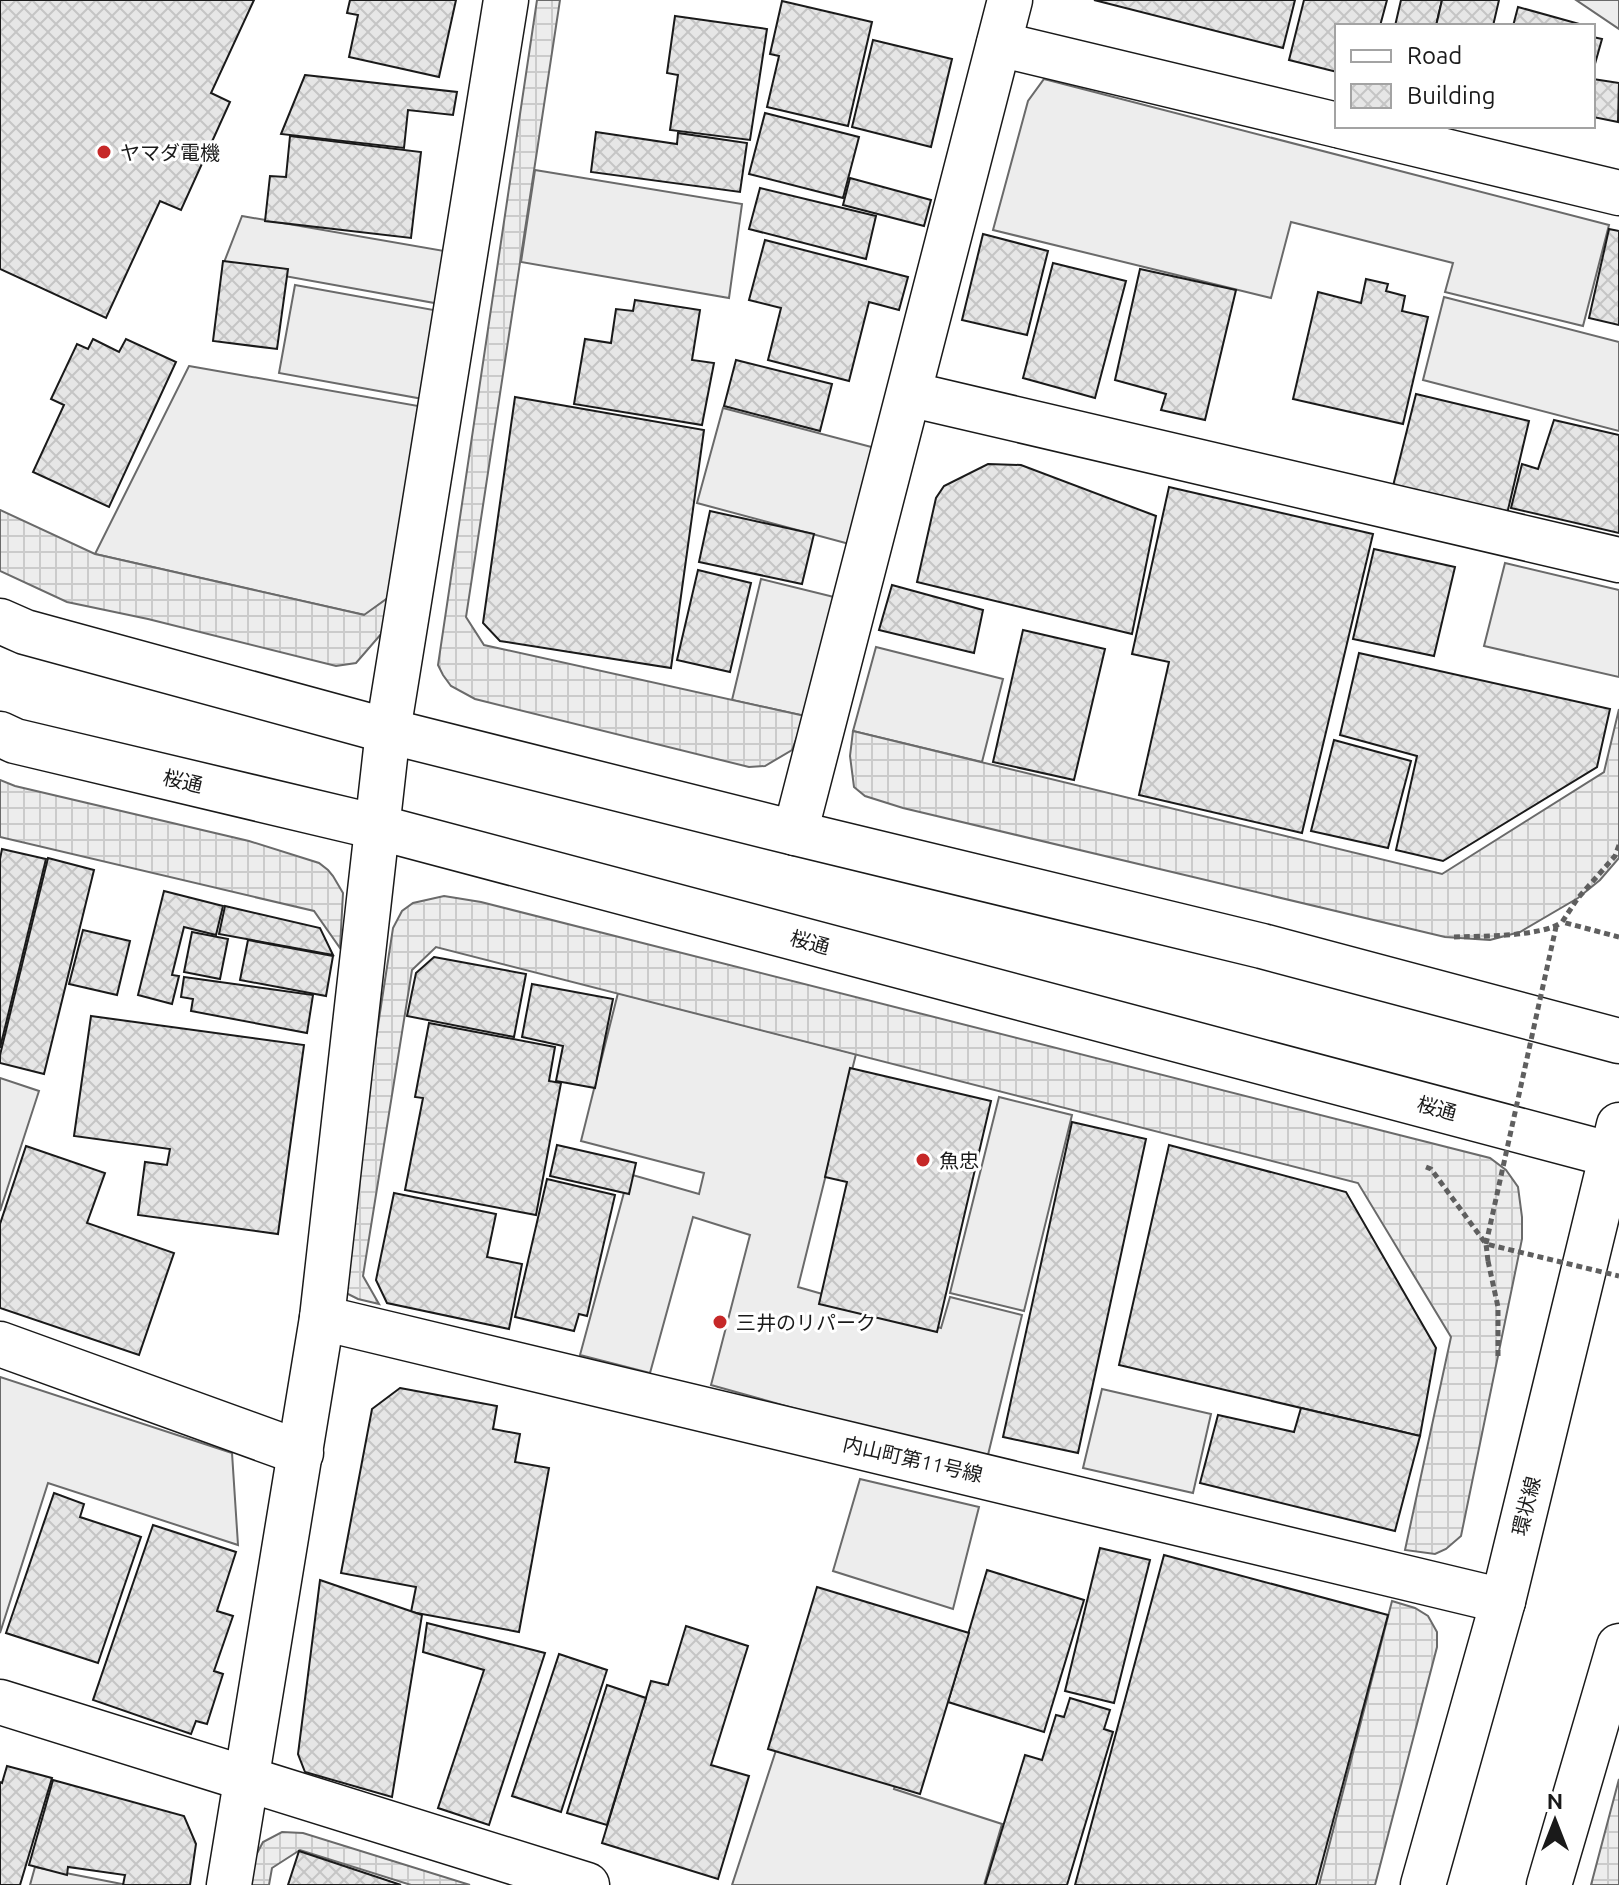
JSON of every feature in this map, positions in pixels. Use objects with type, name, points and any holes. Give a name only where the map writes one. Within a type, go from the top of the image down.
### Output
[{"type":"street","points":[[229,1885],[322,1318],[388,731],[506,0]]},
{"type":"street","points":[[795,833],[1010,0]]},
{"type":"street","points":[[999,44],[1335,125]]},
{"type":"street","points":[[1347,128],[1619,193]]},
{"type":"street","points":[[909,394],[1619,560]]},
{"type":"street","points":[[0,621],[25,632],[388,731],[1262,946],[1619,1041]]},
{"type":"street","name":"桜通","points":[[0,734],[15,741],[377,827],[1617,1144]]},
{"type":"street","name":"環状線","points":[[1423,1885],[1503,1601],[1617,1144]]},
{"type":"street","name":"内山町第11号線","points":[[322,1318],[1503,1601]]},
{"type":"street","points":[[0,1344],[301,1453]]},
{"type":"street","points":[[1549,1885],[1619,1646]]},
{"type":"street","points":[[0,1702],[587,1885]]},
{"type":"path","points":[[1498,1356],[1498,1307],[1486,1244],[1559,924],[1615,856],[1619,845]]},
{"type":"path","points":[[1445,937],[1538,931],[1559,924],[1619,937]]},
{"type":"path","points":[[1419,1163],[1431,1169],[1486,1244],[1619,1276]]},
{"type":"shaded area","points":[[537,0],[560,0],[466,617],[484,645],[805,716],[792,750],[765,766],[749,767],[475,699],[451,686],[438,665]]},
{"type":"shaded area","points":[[1576,0],[1619,0],[1619,29]]},
{"type":"shaded area","points":[[1044,79],[1609,225],[1583,326],[1445,292],[1453,263],[1291,222],[1271,298],[993,230],[1028,101]]},
{"type":"shaded area","points":[[535,170],[742,204],[729,298],[521,262]]},
{"type":"shaded area","points":[[242,216],[450,252],[440,304],[223,265]]},
{"type":"shaded area","points":[[295,285],[439,311],[423,399],[279,373]]},
{"type":"shaded area","points":[[1444,297],[1619,342],[1619,431],[1423,380]]},
{"type":"shaded area","points":[[189,366],[424,407],[392,595],[365,615],[95,554]]},
{"type":"shaded area","points":[[723,408],[879,449],[853,545],[697,503]]},
{"type":"shaded area","points":[[0,510],[95,554],[364,615],[392,595],[382,633],[356,663],[336,666],[67,602],[0,571]]},
{"type":"shaded area","points":[[1505,563],[1619,590],[1619,677],[1484,646]]},
{"type":"shaded area","points":[[761,579],[838,598],[805,716],[732,700]]},
{"type":"shaded area","points":[[876,647],[1003,679],[982,762],[853,731]]},
{"type":"shaded area","points":[[1619,709],[1619,858],[1600,880],[1578,898],[1520,932],[1490,940],[1445,937],[903,808],[865,796],[854,787],[850,756],[853,731],[1442,874],[1604,772]]},
{"type":"shaded area","points":[[0,780],[249,841],[319,863],[333,876],[343,893],[340,948],[314,911],[0,837]]},
{"type":"shaded area","points":[[444,896],[481,902],[1490,1158],[1506,1170],[1518,1187],[1522,1239],[1461,1536],[1435,1554],[1405,1550],[1451,1337],[1358,1183],[436,947],[412,970],[363,1276],[379,1304],[346,1293],[341,1266],[393,928],[402,911],[413,903]]},
{"type":"shaded area","points":[[618,993],[856,1054],[798,1287],[941,1328],[950,1297],[1022,1315],[987,1459],[914,1442],[711,1385],[750,1235],[693,1217],[650,1373],[580,1355],[629,1174],[699,1194],[704,1173],[581,1141]]},
{"type":"shaded area","points":[[0,1078],[39,1091],[0,1211]]},
{"type":"shaded area","points":[[999,1097],[1072,1115],[1024,1311],[950,1293]]},
{"type":"shaded area","points":[[0,1377],[232,1453],[238,1545],[48,1483],[0,1633]]},
{"type":"shaded area","points":[[1102,1389],[1211,1414],[1193,1493],[1083,1468]]},
{"type":"shaded area","points":[[860,1479],[979,1507],[953,1609],[833,1571]]},
{"type":"shaded area","points":[[1392,1601],[1428,1616],[1437,1632],[1437,1647],[1375,1885],[1319,1885]]},
{"type":"shaded area","points":[[781,1735],[898,1773],[894,1789],[1002,1824],[984,1885],[732,1885]]},
{"type":"shaded area","points":[[1619,1779],[1619,1885],[1591,1885]]},
{"type":"shaded area","points":[[282,1832],[303,1833],[470,1885],[411,1885],[300,1850],[272,1868],[269,1885],[249,1885],[253,1861],[263,1842]]},
{"type":"shaded area","points":[[35,1867],[127,1885],[30,1885]]},
{"type":"building","name":"ヤマダ電機","points":[[0,0],[254,0],[211,93],[230,102],[181,210],[160,201],[106,318],[0,269]]},
{"type":"building","points":[[350,0],[456,0],[439,77],[349,57],[358,15],[347,13]]},
{"type":"building","points":[[1094,0],[1295,0],[1283,48]]},
{"type":"building","points":[[1304,0],[1387,0],[1381,24],[1335,24],[1335,72],[1289,60]]},
{"type":"building","points":[[1401,0],[1442,0],[1436,24],[1395,24]]},
{"type":"building","points":[[1442,0],[1499,0],[1493,24],[1436,24]]},
{"type":"building","points":[[782,1],[872,22],[848,126],[767,107],[779,56],[770,54]]},
{"type":"building","points":[[1518,7],[1579,24],[1514,24]]},
{"type":"building","points":[[675,16],[767,29],[750,140],[670,130],[678,75],[667,73]]},
{"type":"building","points":[[1595,37],[1602,39],[1595,64]]},
{"type":"building","points":[[873,40],[952,59],[931,147],[852,127]]},
{"type":"building","points":[[305,75],[457,92],[453,115],[408,110],[404,148],[281,134]]},
{"type":"building","points":[[1595,79],[1619,83],[1618,122],[1595,117]]},
{"type":"building","points":[[765,113],[859,137],[843,198],[749,174]]},
{"type":"building","points":[[596,132],[677,144],[678,133],[747,143],[740,192],[591,172]]},
{"type":"building","points":[[290,136],[421,152],[411,238],[265,221],[270,176],[286,177]]},
{"type":"building","points":[[850,178],[931,200],[924,226],[843,205]]},
{"type":"building","points":[[760,188],[876,216],[866,259],[749,229]]},
{"type":"building","points":[[1609,229],[1619,231],[1619,325],[1589,318]]},
{"type":"building","points":[[983,234],[1048,251],[1027,335],[962,320]]},
{"type":"building","points":[[765,240],[908,277],[899,310],[869,302],[849,381],[768,360],[781,308],[749,300]]},
{"type":"building","points":[[223,261],[288,269],[277,349],[213,341]]},
{"type":"building","points":[[1053,263],[1126,281],[1095,398],[1023,378]]},
{"type":"building","points":[[1140,269],[1236,290],[1205,420],[1161,410],[1166,394],[1115,380]]},
{"type":"building","points":[[1366,279],[1388,284],[1386,291],[1405,296],[1402,311],[1428,317],[1403,424],[1293,399],[1318,292],[1361,303]]},
{"type":"building","points":[[635,300],[700,310],[692,360],[714,363],[702,425],[574,404],[585,339],[611,343],[616,309],[633,311]]},
{"type":"building","points":[[93,339],[119,352],[126,339],[176,362],[109,507],[33,472],[64,405],[51,399],[77,344],[88,349]]},
{"type":"building","points":[[736,360],[832,384],[820,431],[724,406]]},
{"type":"building","points":[[1416,394],[1529,421],[1507,514],[1393,486]]},
{"type":"building","points":[[515,397],[704,430],[671,668],[500,641],[483,623]]},
{"type":"building","points":[[1554,420],[1619,435],[1619,533],[1511,508],[1522,464],[1538,469]]},
{"type":"building","points":[[988,464],[1021,465],[1156,516],[1132,634],[917,582],[936,498],[944,486]]},
{"type":"building","points":[[1169,487],[1373,534],[1302,833],[1139,795],[1169,662],[1132,654]]},
{"type":"building","points":[[710,511],[814,534],[802,584],[699,562]]},
{"type":"building","points":[[1374,549],[1455,567],[1434,656],[1353,639]]},
{"type":"building","points":[[698,570],[751,583],[730,672],[677,660]]},
{"type":"building","points":[[892,585],[983,610],[974,653],[879,630]]},
{"type":"building","points":[[1023,630],[1105,649],[1074,780],[993,762]]},
{"type":"building","points":[[1359,653],[1610,709],[1597,767],[1443,861],[1396,850],[1417,756],[1340,735]]},
{"type":"building","points":[[1334,740],[1411,761],[1388,848],[1311,831]]},
{"type":"building","points":[[2,849],[46,859],[0,1048],[0,859]]},
{"type":"building","points":[[48,858],[94,870],[44,1074],[0,1063],[0,1055]]},
{"type":"building","points":[[164,891],[223,906],[216,935],[184,927],[172,975],[179,976],[172,1004],[138,995]]},
{"type":"building","points":[[225,906],[320,928],[333,955],[219,934]]},
{"type":"building","points":[[83,930],[130,941],[117,995],[69,984]]},
{"type":"building","points":[[192,932],[228,939],[220,979],[184,972]]},
{"type":"building","points":[[248,940],[333,956],[326,996],[240,980]]},
{"type":"building","points":[[434,957],[526,974],[514,1037],[407,1016],[416,973]]},
{"type":"building","points":[[184,977],[313,995],[307,1033],[191,1011],[193,999],[181,997]]},
{"type":"building","points":[[532,984],[613,999],[595,1088],[556,1081],[563,1046],[522,1037]]},
{"type":"building","points":[[91,1016],[304,1045],[278,1234],[138,1215],[145,1162],[167,1165],[170,1149],[74,1136]]},
{"type":"building","points":[[429,1023],[555,1047],[549,1081],[561,1083],[536,1215],[405,1190],[423,1098],[415,1097]]},
{"type":"building","points":[[850,1068],[991,1101],[937,1332],[819,1304],[847,1182],[825,1177]]},
{"type":"building","points":[[1072,1122],[1146,1139],[1078,1453],[1003,1437]]},
{"type":"building","points":[[557,1145],[636,1163],[629,1194],[550,1176]]},
{"type":"building","points":[[1169,1145],[1346,1192],[1436,1348],[1420,1436],[1119,1365]]},
{"type":"building","points":[[26,1146],[105,1173],[87,1223],[174,1253],[139,1355],[0,1308],[0,1224]]},
{"type":"building","points":[[547,1179],[615,1195],[587,1316],[579,1314],[574,1331],[515,1317]]},
{"type":"building","points":[[394,1193],[496,1214],[487,1257],[522,1264],[509,1329],[387,1303],[376,1280]]},
{"type":"building","points":[[400,1388],[497,1406],[493,1429],[520,1434],[515,1462],[549,1468],[519,1632],[411,1612],[416,1587],[341,1573],[372,1409]]},
{"type":"building","points":[[1301,1408],[1420,1436],[1395,1531],[1200,1483],[1218,1415],[1294,1432]]},
{"type":"building","points":[[54,1493],[84,1504],[80,1517],[141,1537],[98,1663],[6,1633]]},
{"type":"building","points":[[153,1525],[236,1552],[217,1611],[233,1616],[214,1671],[223,1674],[207,1724],[196,1721],[191,1734],[93,1700]]},
{"type":"building","points":[[1100,1548],[1150,1560],[1114,1703],[1065,1691]]},
{"type":"building","points":[[1164,1555],[1388,1615],[1316,1885],[1075,1885]]},
{"type":"building","points":[[987,1570],[1084,1600],[1044,1732],[948,1702]]},
{"type":"building","points":[[320,1580],[422,1615],[392,1797],[305,1772],[298,1754]]},
{"type":"building","points":[[817,1587],[969,1633],[920,1794],[768,1749]]},
{"type":"building","points":[[427,1623],[545,1653],[489,1825],[438,1808],[484,1670],[423,1652]]},
{"type":"building","points":[[686,1626],[748,1646],[711,1765],[749,1776],[718,1879],[602,1843],[651,1681],[668,1685]]},
{"type":"building","points":[[559,1654],[607,1670],[561,1812],[512,1796]]},
{"type":"building","points":[[607,1685],[646,1698],[607,1825],[567,1813]]},
{"type":"building","points":[[1070,1698],[1110,1710],[1104,1729],[1113,1732],[1067,1885],[985,1885],[1025,1755],[1042,1760],[1056,1715],[1064,1717]]},
{"type":"building","points":[[7,1766],[52,1778],[20,1885],[0,1885],[0,1782]]},
{"type":"building","points":[[53,1780],[184,1816],[196,1844],[190,1885],[123,1885],[125,1875],[68,1867],[67,1875],[29,1865]]},
{"type":"building","points":[[299,1851],[401,1885],[288,1885]]},
{"type":"place","name":"ヤマダ電機","points":[[104,152]]},
{"type":"place","name":"魚忠","points":[[923,1160]]},
{"type":"place","name":"三井のリパーク","points":[[720,1322]]}]
